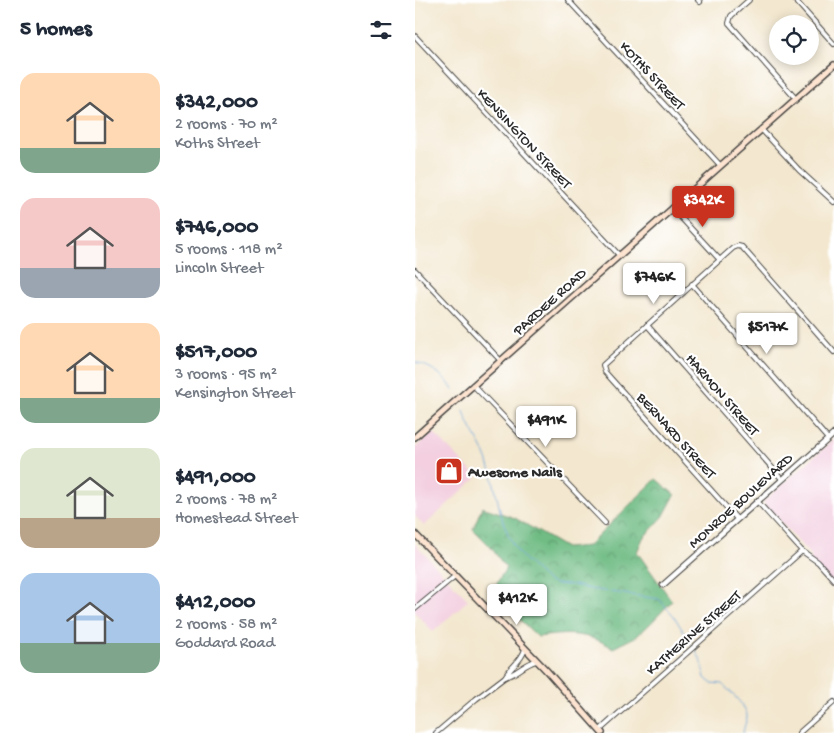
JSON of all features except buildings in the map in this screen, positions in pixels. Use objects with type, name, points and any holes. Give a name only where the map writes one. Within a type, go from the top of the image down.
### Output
[{"type":"main road","name":"PARDEE ROAD","points":[[415,437],[834,65]]},
{"type":"main road","points":[[415,534],[599,730]]},
{"type":"street","name":"KOTHS STREET","points":[[568,0],[721,165]]},
{"type":"street","points":[[749,0],[731,16],[729,23],[796,99]]},
{"type":"street","points":[[795,0],[834,44]]},
{"type":"street","name":"KENSINGTON STREET","points":[[415,36],[619,255]]},
{"type":"street","points":[[761,129],[799,170],[834,202]]},
{"type":"street","points":[[672,208],[720,260]]},
{"type":"street","points":[[647,325],[734,247],[738,246],[742,248],[834,352]]},
{"type":"street","points":[[415,270],[501,361]]},
{"type":"street","points":[[693,284],[828,438]]},
{"type":"street","name":"BERNARD STREET","points":[[647,325],[603,364],[605,372],[737,519]]},
{"type":"street","name":"HARMON STREET","points":[[647,325],[783,479]]},
{"type":"street","points":[[473,386],[605,524]]},
{"type":"street","name":"MONROE BOULEVARD","points":[[663,586],[834,434]]},
{"type":"street","points":[[757,501],[802,551],[819,562],[834,580]]},
{"type":"street","name":"KATHERINE STREET","points":[[594,733],[698,644],[802,551]]},
{"type":"street","points":[[415,609],[455,576]]},
{"type":"street","points":[[505,677],[508,671],[523,656],[525,649]]},
{"type":"street","points":[[436,733],[505,677],[513,675],[525,665],[536,661]]},
{"type":"street","points":[[799,733],[834,702]]},
{"type":"shaded area","points":[[433,432],[477,477],[424,526],[415,516],[415,448]]},
{"type":"shaded area","points":[[834,439],[834,589],[808,561],[812,557],[763,502]]},
{"type":"shaded area","points":[[415,544],[468,600],[433,632],[415,612]]},
{"type":"green space","points":[[656,479],[675,495],[663,517],[643,538],[637,552],[672,601],[637,636],[613,648],[586,636],[559,635],[538,637],[499,600],[494,588],[506,568],[490,546],[473,529],[482,507],[515,518],[566,548],[588,546]]},
{"type":"waterway","points":[[415,362],[437,372],[453,390]]},
{"type":"waterway","points":[[464,411],[487,459],[508,534],[524,559],[547,581],[556,584],[574,585],[659,599],[674,616],[692,646]]},
{"type":"waterway","points":[[695,649],[702,663],[705,678],[711,683],[722,684],[745,709],[747,717],[743,733]]},
{"type":"place","name":"Awesome Nails","points":[[449,471]]}]
